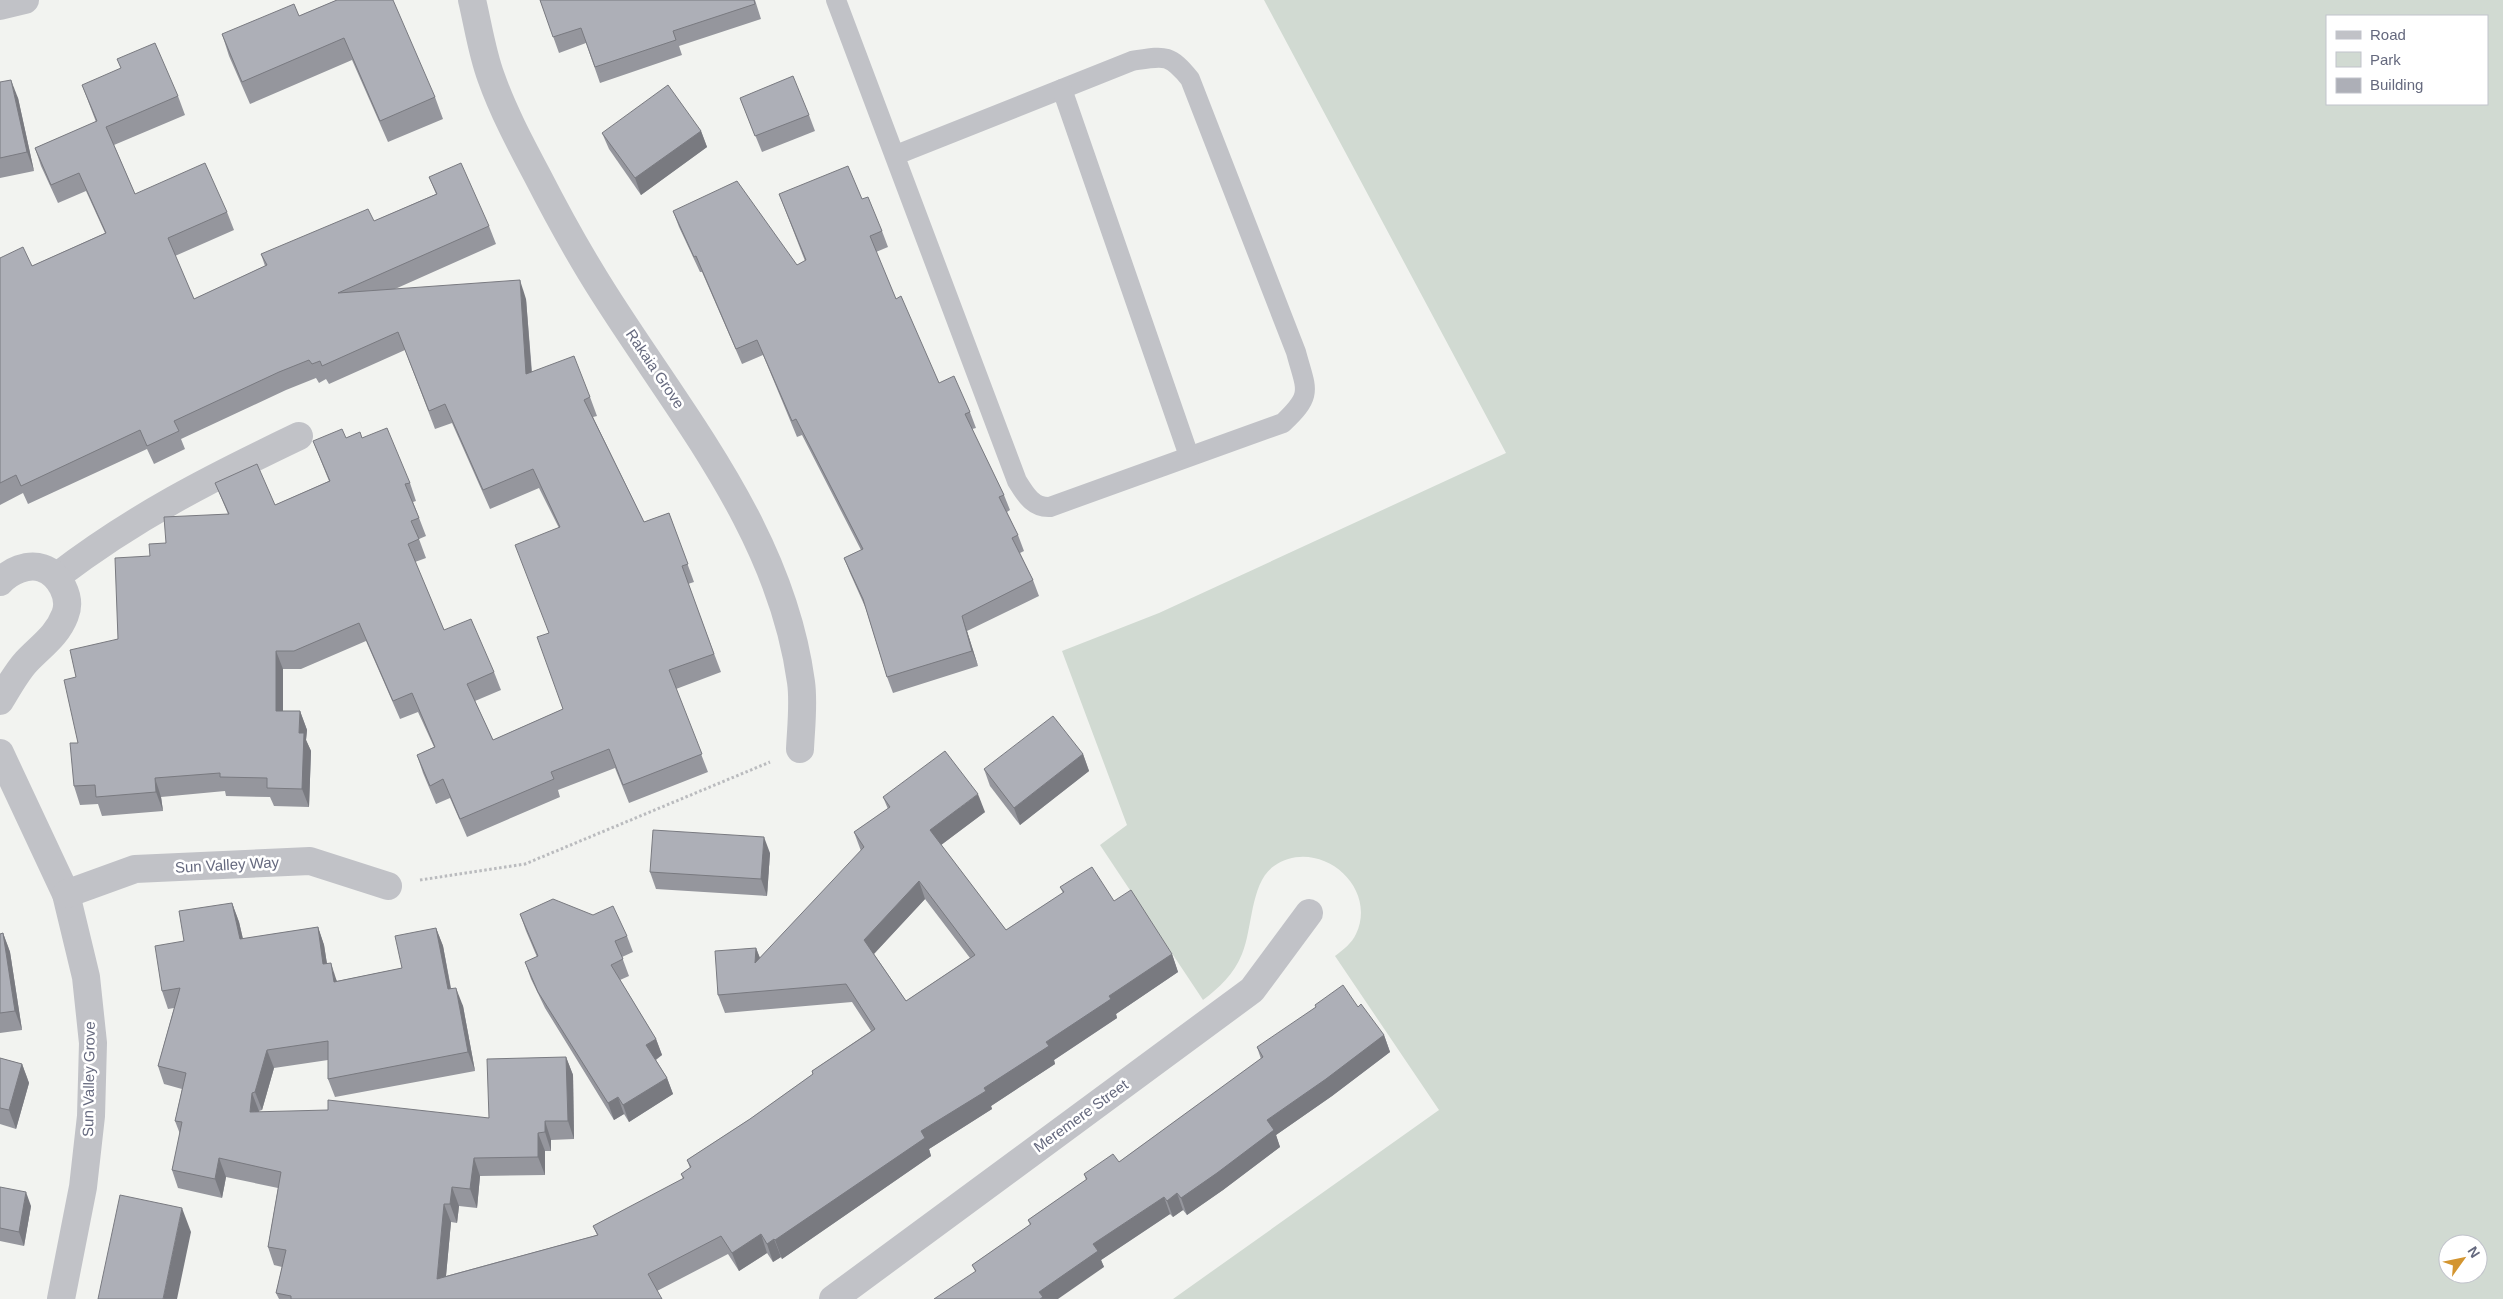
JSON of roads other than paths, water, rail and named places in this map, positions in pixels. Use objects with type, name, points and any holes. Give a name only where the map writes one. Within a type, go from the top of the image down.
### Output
[{"type":"street","points":[[0,6],[25,0]]},
{"type":"street","name":"Rakaia Grove","points":[[472,0],[490,76],[514,131],[570,237],[605,296],[686,414],[727,480],[766,556],[791,628],[802,684],[800,749]]},
{"type":"street","points":[[56,577],[99,544],[155,509],[223,472],[299,436]]},
{"type":"street","points":[[0,582],[22,567],[42,568],[56,577],[67,593],[66,612],[56,633],[25,663],[0,700]]},
{"type":"street","name":"Sun Valley Grove","points":[[0,753],[66,894],[86,977],[93,1043],[92,1086],[84,1187],[61,1299]]},
{"type":"street","name":"Sun Valley Way","points":[[66,894],[135,869],[310,861],[388,886]]},
{"type":"street","name":"Meremere Street","points":[[834,1299],[1252,990],[1309,914]]},
{"type":"lane","points":[[836,0],[896,155],[1017,481],[1035,504],[1041,507],[1050,507],[1282,423],[1299,408],[1306,391],[1296,352],[1190,80],[1177,63],[1160,57],[1132,61],[896,155]]},
{"type":"lane","points":[[1062,89],[1189,456]]}]
